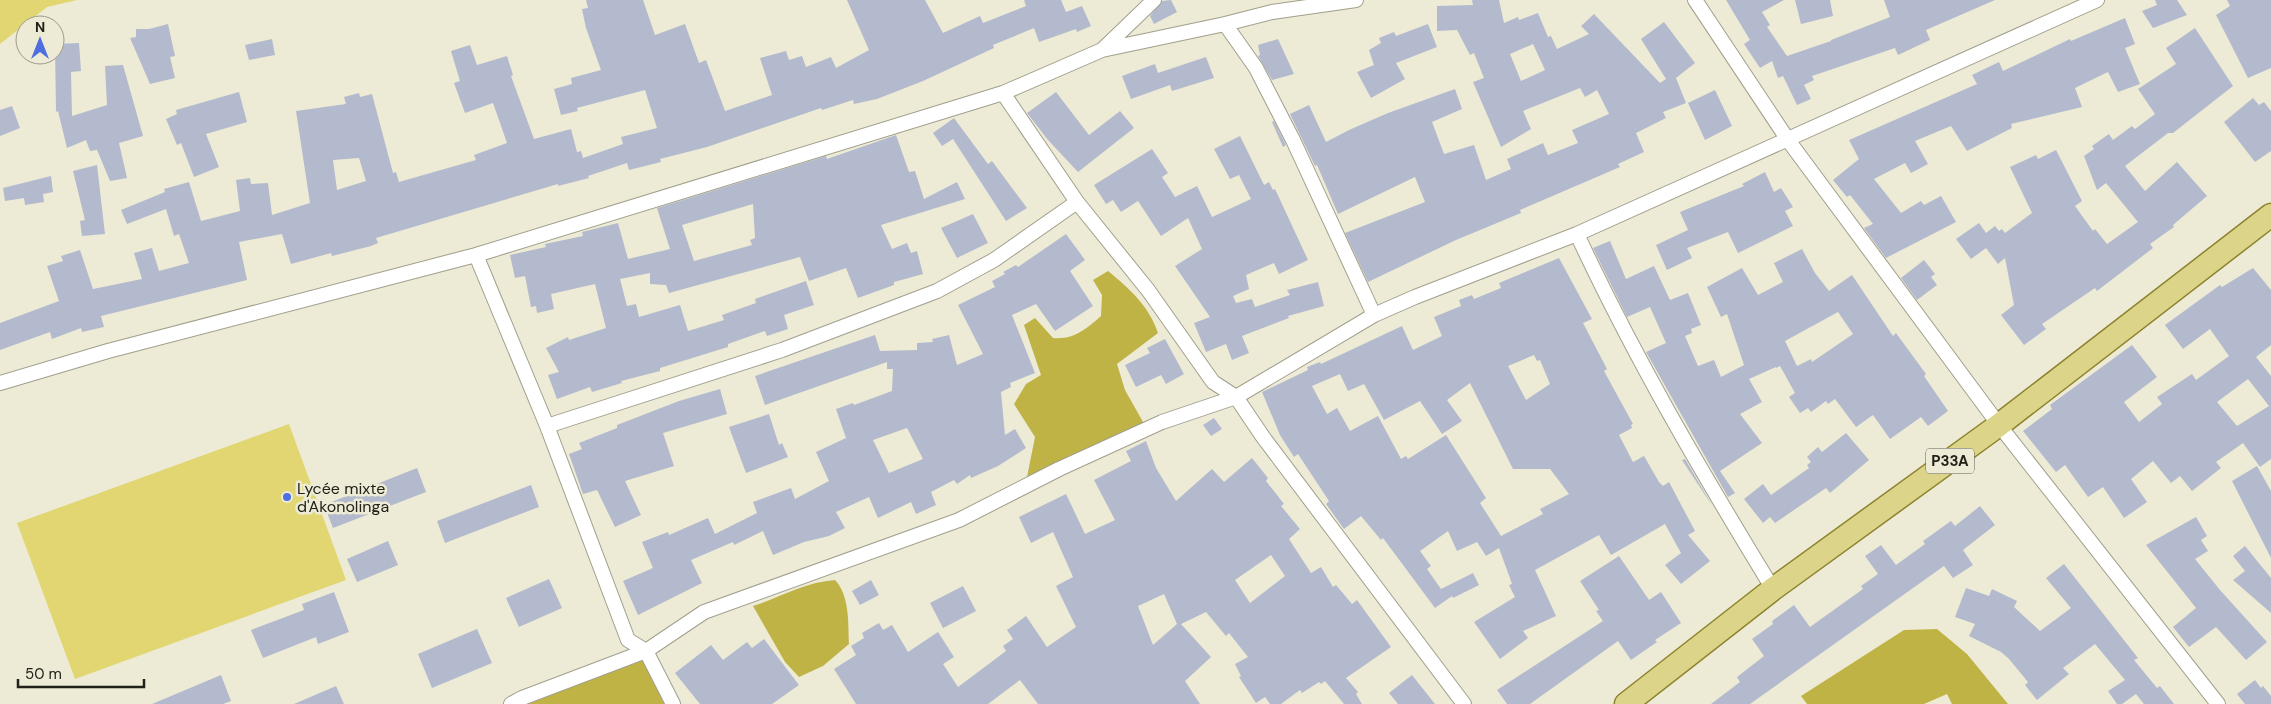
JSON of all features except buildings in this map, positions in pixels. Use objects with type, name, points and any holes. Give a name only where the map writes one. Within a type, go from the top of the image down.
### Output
[{"type":"main road","name":"P33A","points":[[1626,704],[1773,589],[1999,425],[2271,215]]},
{"type":"street","points":[[1102,50],[1154,0]]},
{"type":"street","points":[[0,383],[108,351],[476,255],[1003,93],[1102,50],[1272,12],[1356,0]]},
{"type":"street","points":[[1695,0],[1788,140],[1999,425],[2218,704]]},
{"type":"street","points":[[511,704],[522,698],[646,651],[704,612],[958,520],[1059,469],[1162,422],[1236,397],[1374,315],[1415,297],[1578,234],[2097,0]]},
{"type":"street","points":[[1225,24],[1256,68],[1374,315]]},
{"type":"street","points":[[1003,93],[1077,202],[1148,290],[1213,382],[1236,397],[1263,437],[1464,704]]},
{"type":"street","points":[[547,426],[782,350],[937,291],[994,260],[1077,202]]},
{"type":"street","points":[[1578,234],[1600,283],[1668,415],[1773,589]]},
{"type":"street","points":[[476,255],[547,426],[628,640],[646,651],[673,704]]},
{"type":"shaded area","points":[[0,0],[77,0],[47,7],[37,15],[15,15],[15,32],[0,44]]},
{"type":"shaded area","points":[[1108,271],[1124,284],[1144,306],[1158,333],[1117,364],[1125,390],[1147,429],[1025,487],[1035,437],[1014,404],[1026,384],[1041,375],[1024,325],[1035,318],[1053,338],[1067,337],[1079,333],[1101,316],[1102,295],[1093,280]]},
{"type":"shaded area","points":[[289,424],[346,580],[75,679],[17,523]]},
{"type":"shaded area","points":[[835,580],[840,586],[846,602],[849,644],[823,666],[799,677],[785,662],[753,606],[803,587]]},
{"type":"shaded area","points":[[1937,629],[1967,654],[2008,704],[1952,704],[1947,694],[1924,704],[1807,704],[1801,696],[1904,630]]},
{"type":"shaded area","points":[[646,651],[673,704],[511,704]]},
{"type":"place","name":"Lycée mixte d'Akonolinga","points":[[287,497]]}]
